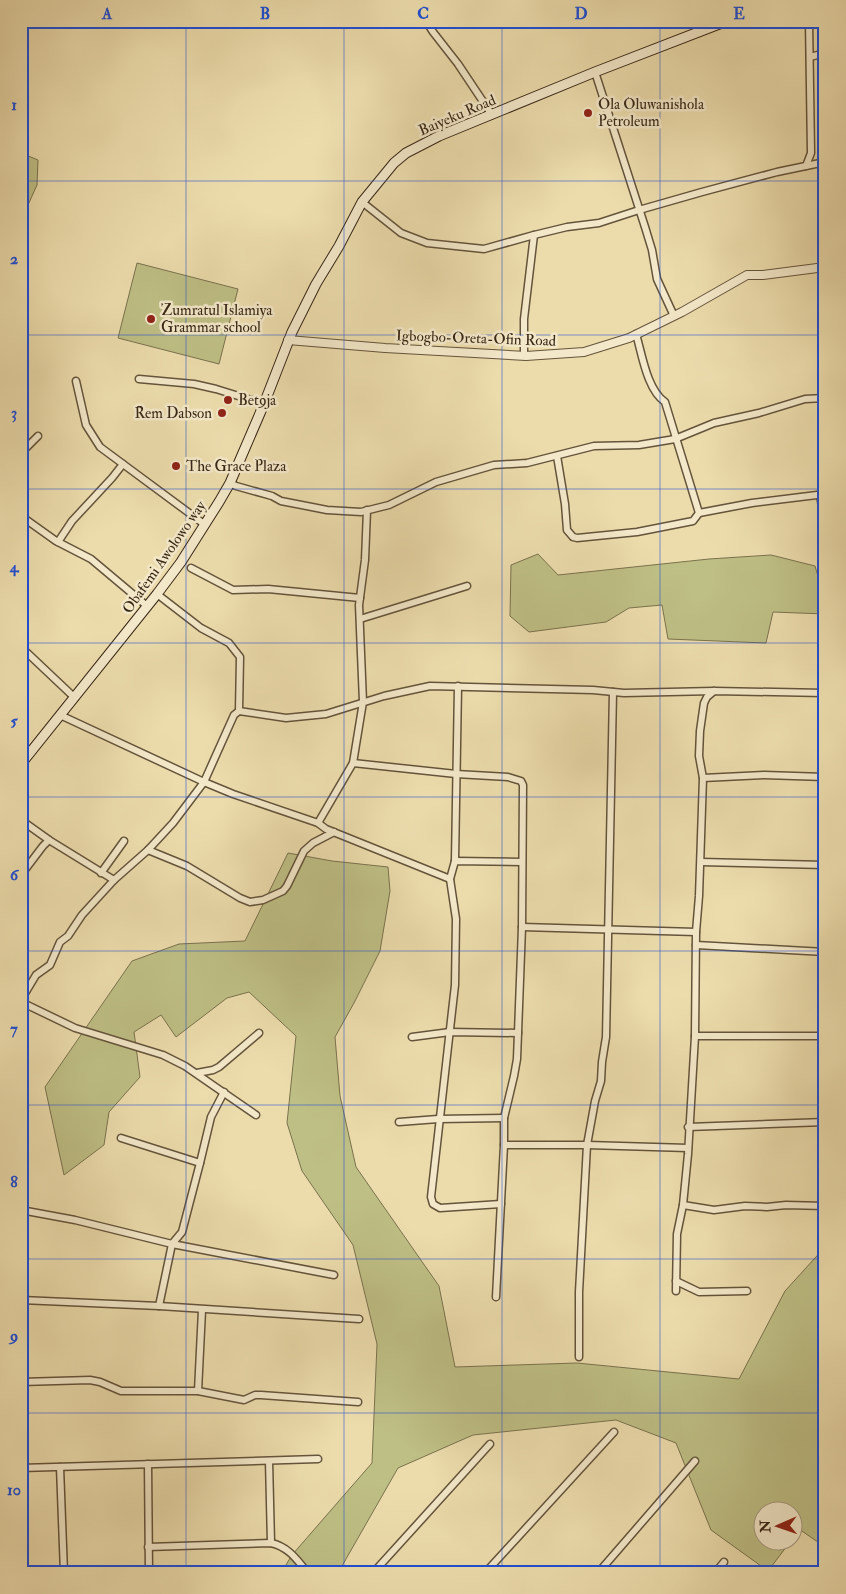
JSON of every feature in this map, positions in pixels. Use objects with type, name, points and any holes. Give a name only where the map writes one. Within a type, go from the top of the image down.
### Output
[{"type":"main road","name":"Baiyeku Road","points":[[288,340],[316,284],[362,202],[394,163],[406,153],[439,136],[595,72],[727,21]]},
{"type":"main road","name":"Obafemi Awolowo way","points":[[21,764],[181,562],[230,483],[264,404],[288,340]]},
{"type":"street","points":[[426,21],[492,115]]},
{"type":"street","points":[[806,166],[811,153],[809,21]]},
{"type":"street","points":[[810,57],[825,53]]},
{"type":"street","points":[[595,72],[652,250],[657,279],[674,316]]},
{"type":"street","points":[[811,153],[822,163]]},
{"type":"street","points":[[362,202],[401,233],[427,243],[484,249],[534,234],[599,223],[777,172],[822,163]]},
{"type":"street","points":[[524,355],[524,319],[534,234]]},
{"type":"street","name":"Igbogbo-Oreta-Ofin Road","points":[[288,340],[394,349],[524,355],[584,352],[636,334],[674,316],[747,275],[763,275],[825,267]]},
{"type":"street","points":[[636,334],[657,397],[665,402],[699,513]]},
{"type":"street","points":[[139,378],[194,384],[264,404]]},
{"type":"street","points":[[76,381],[86,425],[100,447],[204,524]]},
{"type":"street","points":[[230,483],[244,489],[272,496],[281,501],[299,505],[327,510],[361,512],[389,505],[436,482],[494,465],[528,464],[594,446],[639,445],[675,439],[714,423],[804,399],[825,398]]},
{"type":"street","points":[[21,453],[38,436]]},
{"type":"street","points":[[557,456],[567,530],[573,537],[637,532],[693,521],[699,513],[752,503],[823,494],[825,524]]},
{"type":"street","points":[[58,542],[72,521],[123,464]]},
{"type":"street","points":[[318,823],[354,763],[362,702],[360,598],[365,560],[367,510]]},
{"type":"street","points":[[21,516],[58,542],[90,559],[147,606]]},
{"type":"street","points":[[192,568],[233,590],[268,589],[360,598]]},
{"type":"street","points":[[360,619],[466,586]]},
{"type":"street","points":[[156,594],[201,628],[229,643],[240,657],[239,711]]},
{"type":"street","points":[[21,647],[75,698]]},
{"type":"street","points":[[256,1115],[197,1073],[162,1055],[75,1028],[21,1001],[36,974],[50,965],[60,942],[68,936],[82,915],[114,880],[148,850],[173,823],[204,782],[234,715],[239,711],[286,718],[326,714],[362,702],[430,686],[613,692],[825,693]]},
{"type":"street","points":[[458,686],[455,861],[450,879],[456,919],[455,985],[438,1119],[431,1197],[433,1204],[440,1208],[501,1204]]},
{"type":"street","points":[[676,1291],[677,1234],[683,1205],[695,1036],[696,932],[701,862],[703,778],[699,756],[704,703],[706,698],[714,691]]},
{"type":"street","points":[[579,1357],[579,1292],[587,1145],[600,1081],[606,1037],[613,692]]},
{"type":"street","points":[[60,715],[204,782],[318,823],[334,832],[450,879]]},
{"type":"street","points":[[354,763],[456,774],[508,777],[521,781],[523,785],[522,927],[518,1033],[514,1076],[504,1118],[496,1297]]},
{"type":"street","points":[[703,778],[764,775],[825,777]]},
{"type":"street","points":[[21,820],[49,840],[114,880]]},
{"type":"street","points":[[148,850],[187,866],[250,902],[264,900],[283,891],[288,886],[304,851],[313,842],[334,832]]},
{"type":"street","points":[[21,875],[42,846],[49,840]]},
{"type":"street","points":[[101,873],[124,841]]},
{"type":"street","points":[[455,861],[522,862]]},
{"type":"street","points":[[701,862],[825,865]]},
{"type":"street","points":[[522,927],[696,932]]},
{"type":"street","points":[[696,945],[825,952]]},
{"type":"street","points":[[412,1037],[450,1032],[518,1033]]},
{"type":"street","points":[[197,1073],[219,1067],[259,1033]]},
{"type":"street","points":[[695,1036],[825,1036]]},
{"type":"street","points":[[159,1306],[172,1244],[182,1232],[211,1117],[224,1092]]},
{"type":"street","points":[[399,1122],[438,1119],[504,1118]]},
{"type":"street","points":[[688,1127],[825,1122]]},
{"type":"street","points":[[121,1138],[200,1163]]},
{"type":"street","points":[[504,1145],[688,1148]]},
{"type":"street","points":[[683,1205],[714,1210],[745,1206],[825,1206]]},
{"type":"street","points":[[21,1210],[75,1220],[172,1244],[334,1275]]},
{"type":"street","points":[[676,1281],[699,1292],[747,1291]]},
{"type":"street","points":[[21,1300],[159,1306],[359,1319]]},
{"type":"street","points":[[198,1391],[202,1310]]},
{"type":"street","points":[[21,1382],[90,1380],[121,1391],[198,1391],[244,1400],[255,1395],[261,1395],[358,1402]]},
{"type":"street","points":[[485,1573],[614,1432]]},
{"type":"street","points":[[373,1573],[490,1444]]},
{"type":"street","points":[[21,1468],[318,1459]]},
{"type":"street","points":[[269,1461],[271,1543]]},
{"type":"street","points":[[598,1573],[694,1461]]},
{"type":"street","points":[[148,1464],[149,1573]]},
{"type":"street","points":[[60,1467],[64,1573]]},
{"type":"street","points":[[148,1547],[271,1543],[281,1545],[288,1550],[308,1573]]},
{"type":"street","points":[[715,1573],[724,1562]]},
{"type":"green space","points":[[21,153],[38,160],[37,185],[23,216],[21,216]]},
{"type":"green space","points":[[137,263],[238,289],[219,364],[118,338]]},
{"type":"green space","points":[[538,554],[558,575],[709,559],[771,555],[815,566],[820,583],[825,583],[825,614],[773,612],[766,643],[668,639],[662,605],[629,608],[606,622],[529,632],[510,616],[511,565]]},
{"type":"green space","points":[[288,853],[332,861],[388,867],[390,891],[380,951],[335,1037],[340,1096],[356,1167],[439,1286],[455,1367],[577,1363],[739,1379],[785,1291],[825,1247],[825,1382],[819,1409],[825,1413],[825,1547],[804,1532],[804,1502],[754,1502],[754,1552],[782,1552],[768,1571],[711,1530],[676,1443],[616,1420],[473,1435],[398,1468],[338,1573],[281,1573],[292,1555],[372,1463],[377,1344],[353,1245],[302,1171],[287,1123],[296,1036],[249,992],[227,998],[176,1037],[161,1015],[134,1032],[140,1077],[109,1112],[104,1145],[64,1175],[45,1087],[132,961],[179,944],[245,941]]},
{"type":"place","name":"Ola Oluwanishola Petroleum","points":[[588,113]]},
{"type":"place","name":"Zumratul Islamiya Grammar school","points":[[151,319]]},
{"type":"place","name":"Bet9ja","points":[[228,400]]},
{"type":"place","name":"Rem Dabson","points":[[222,413]]},
{"type":"place","name":"The Grace Plaza","points":[[176,466]]}]
